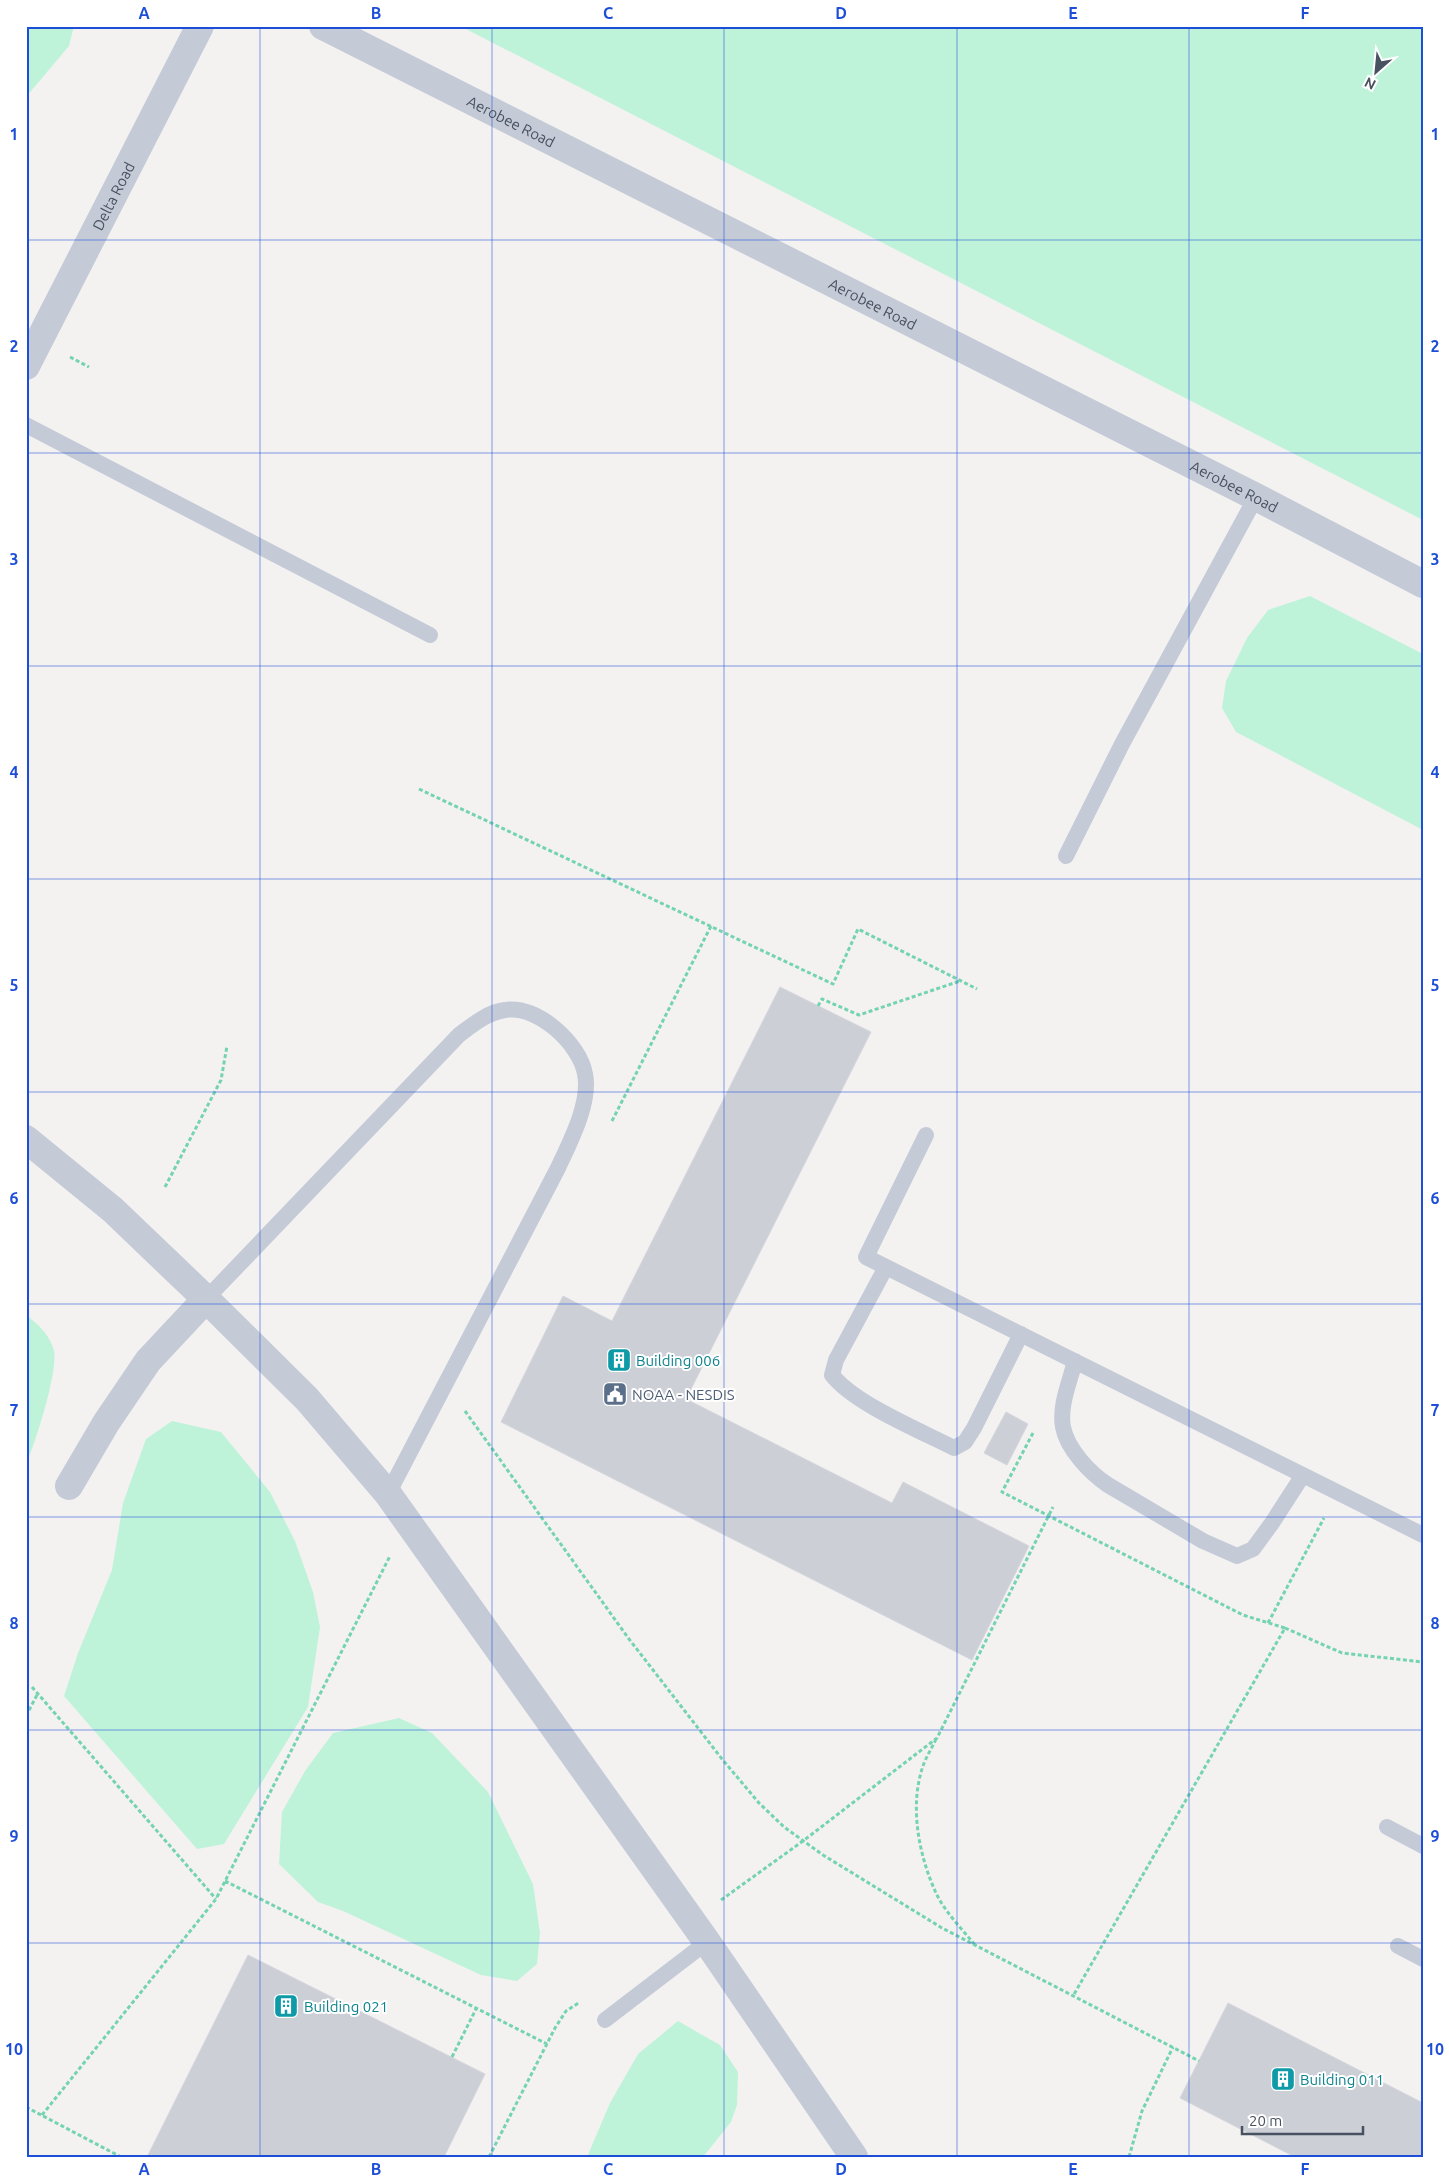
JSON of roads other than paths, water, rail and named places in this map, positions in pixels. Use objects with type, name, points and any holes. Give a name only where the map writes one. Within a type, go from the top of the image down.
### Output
[{"type":"street","name":"Delta Road","points":[[26,366],[200,26]]},
{"type":"street","name":"Aerobee Road","points":[[323,26],[1256,497],[1423,584]]},
{"type":"street","points":[[26,1139],[114,1210],[206,1299],[307,1399],[388,1494],[707,1942],[854,2157]]},
{"type":"street","points":[[69,1486],[106,1423],[148,1360],[206,1299]]},
{"type":"lane","points":[[26,425],[430,635]]},
{"type":"lane","points":[[1066,856],[1122,744],[1256,497]]},
{"type":"lane","points":[[206,1299],[459,1035],[486,1015],[507,1009],[525,1012],[546,1020],[575,1048],[585,1073],[586,1093],[571,1139],[558,1168],[388,1494]]},
{"type":"lane","points":[[926,1135],[866,1257],[1423,1535]]},
{"type":"lane","points":[[886,1267],[836,1360],[832,1375],[841,1386],[856,1397],[954,1448],[965,1442],[974,1428],[1021,1334]]},
{"type":"lane","points":[[1075,1361],[1064,1407],[1063,1427],[1073,1449],[1094,1475],[1108,1485],[1203,1541],[1236,1556],[1253,1549],[1303,1475]]},
{"type":"lane","points":[[1387,1827],[1423,1846]]},
{"type":"lane","points":[[605,2020],[707,1942]]},
{"type":"lane","points":[[1398,1946],[1423,1959]]},
{"type":"place","name":"Building 006","points":[[619,1360]]},
{"type":"place","name":"NOAA - NESDIS","points":[[615,1394]]},
{"type":"place","name":"Building 021","points":[[286,2006]]},
{"type":"place","name":"Building 011","points":[[1283,2079]]}]
